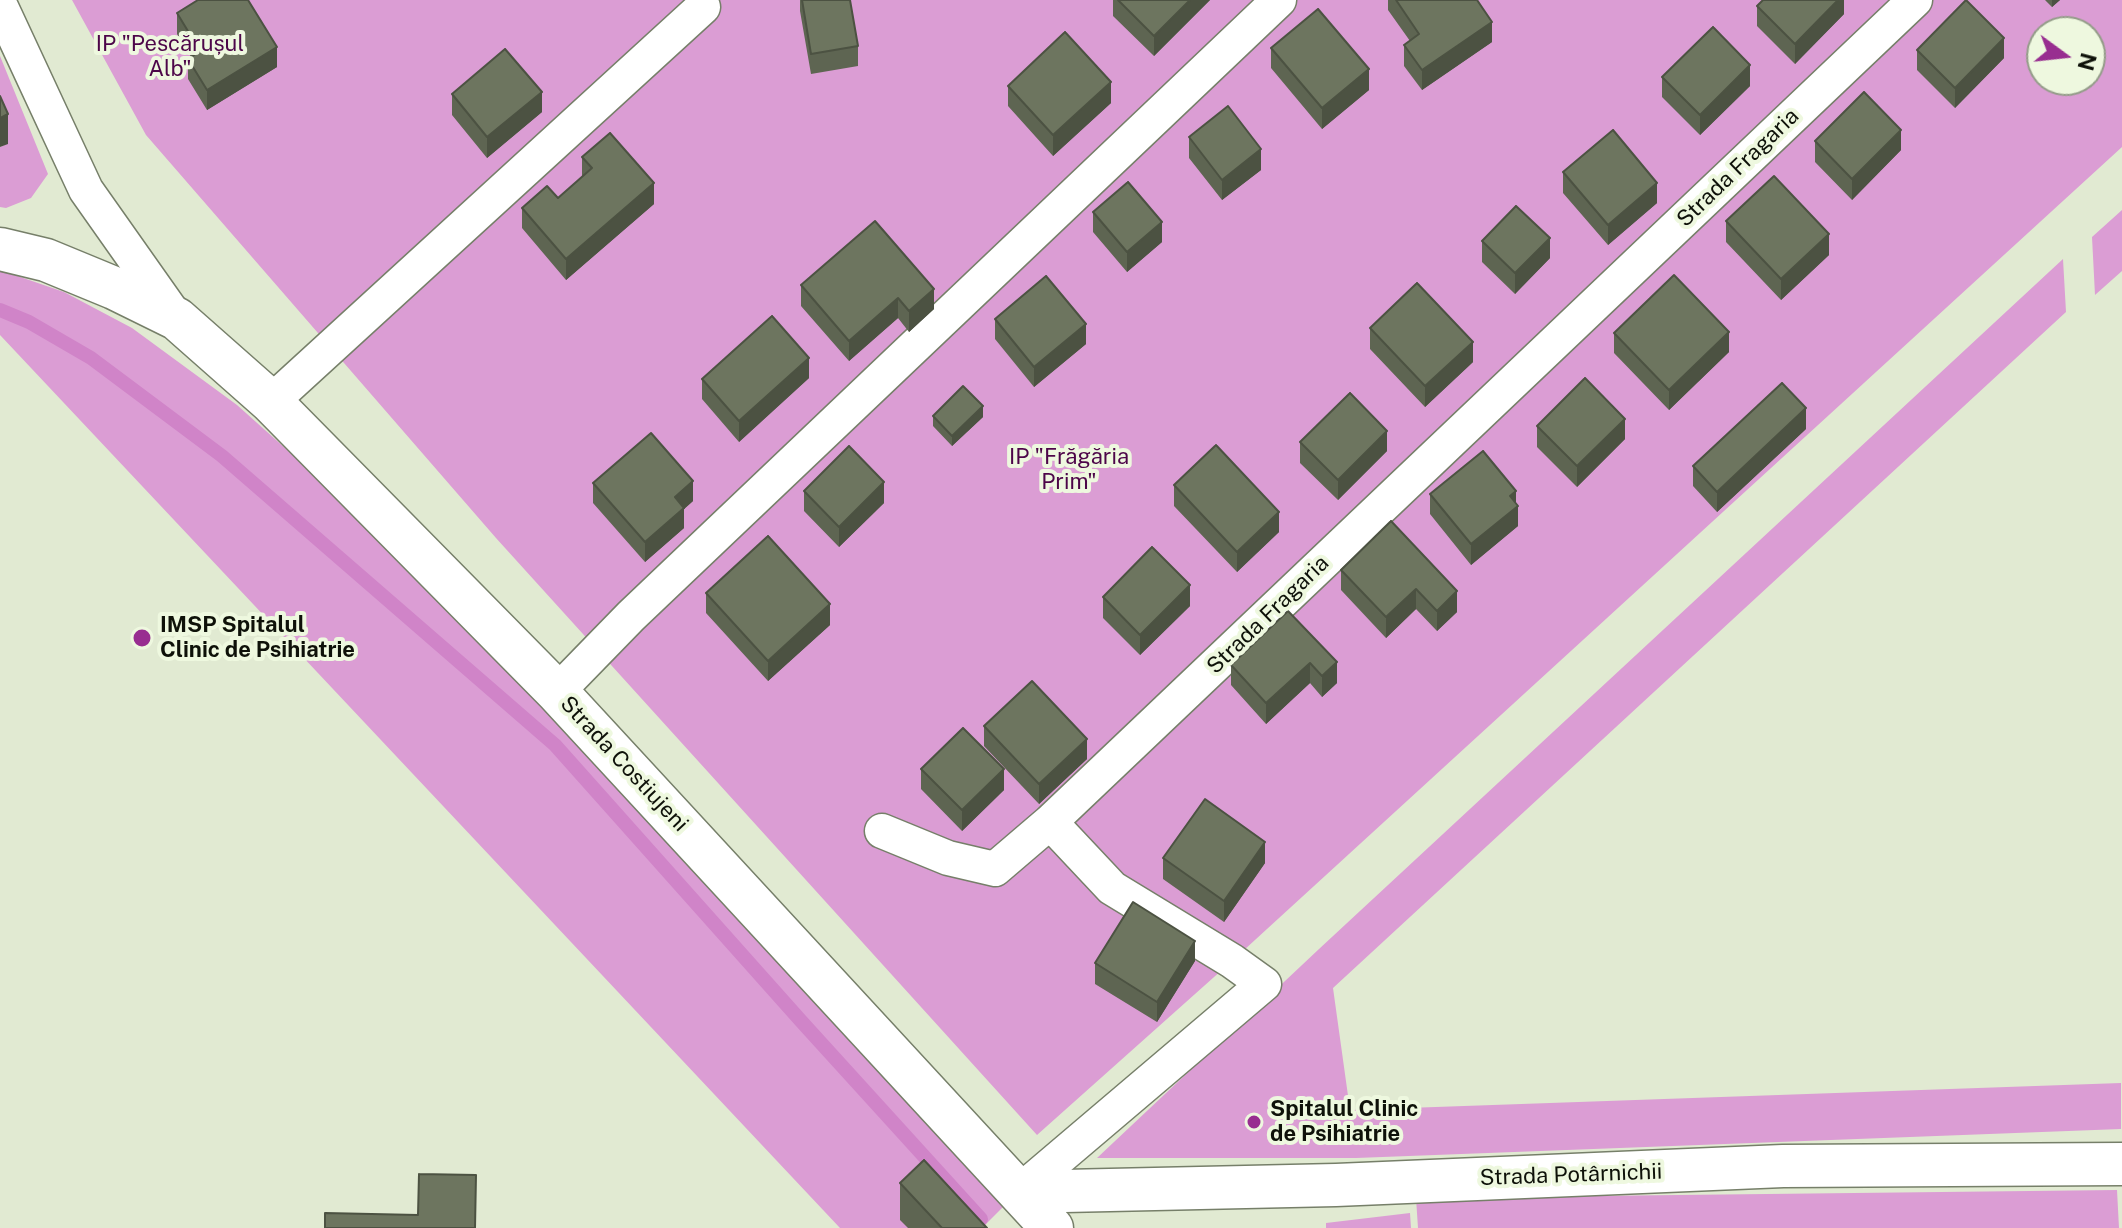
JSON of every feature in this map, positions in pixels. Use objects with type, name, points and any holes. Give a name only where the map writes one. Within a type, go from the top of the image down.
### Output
[{"type":"street","points":[[557,692],[631,616],[1279,0]]},
{"type":"street","name":"Strada Fragaria","points":[[882,831],[948,858],[995,869],[1050,822],[1915,0]]},
{"type":"street","name":"Strada Costiujeni","points":[[0,5],[86,190],[177,319],[271,402],[557,692],[1052,1228]]},
{"type":"street","points":[[271,402],[703,7]]},
{"type":"street","name":"Strada Costiujeni","points":[[0,249],[46,260],[177,319]]},
{"type":"street","points":[[1019,1192],[1264,984],[1112,888],[1050,822]]},
{"type":"street","name":"Strada Potârnichii","points":[[1019,1192],[1336,1185],[1783,1166],[2122,1164]]},
{"type":"green space","name":"IP \"Frăgăria Prim\"","points":[[72,0],[2122,0],[2122,147],[1232,961],[1037,1135],[496,538],[146,135]]},
{"type":"green space","points":[[0,56],[48,174],[31,198],[6,208],[0,207],[0,147],[8,143],[0,125]]},
{"type":"green space","points":[[2122,210],[2122,271],[2095,295],[2092,237]]},
{"type":"green space","points":[[2063,259],[2066,312],[1333,988],[1350,1110],[2121,1083],[2121,1129],[1356,1158],[1097,1158],[1319,949]]},
{"type":"green space","points":[[0,270],[64,292],[132,328],[237,405],[332,490],[537,696],[1006,1204],[982,1228],[840,1228],[0,335]]},
{"type":"green space","points":[[2117,1190],[2119,1228],[1418,1228],[1416,1198]]},
{"type":"green space","points":[[1410,1213],[1411,1228],[1326,1228],[1326,1223]]},
{"type":"building","points":[[198,0],[248,0],[277,47],[207,90],[188,59],[200,51],[177,13]]},
{"type":"building","points":[[802,0],[850,0],[858,46],[811,54]]},
{"type":"building","points":[[1118,0],[1190,0],[1154,36]]},
{"type":"building","points":[[1396,0],[1477,0],[1492,22],[1422,70],[1404,45],[1419,34]]},
{"type":"building","points":[[1763,0],[1838,0],[1795,44],[1757,6]]},
{"type":"building","points":[[1966,0],[2004,38],[1955,88],[1917,50]]},
{"type":"building","points":[[1318,9],[1369,69],[1322,108],[1271,48]]},
{"type":"building","points":[[1713,27],[1750,65],[1700,115],[1662,77]]},
{"type":"building","points":[[1065,32],[1111,82],[1053,135],[1008,86]]},
{"type":"building","points":[[505,49],[542,92],[487,137],[452,94]]},
{"type":"building","points":[[1864,92],[1901,130],[1852,179],[1815,141]]},
{"type":"building","points":[[0,96],[8,114],[0,118]]},
{"type":"building","points":[[1228,106],[1261,149],[1222,180],[1189,137]]},
{"type":"building","points":[[1613,130],[1657,183],[1608,225],[1563,172]]},
{"type":"building","points":[[610,133],[654,183],[566,259],[522,208],[547,186],[558,198],[592,168],[582,157]]},
{"type":"building","points":[[1774,176],[1829,234],[1781,279],[1726,221]]},
{"type":"building","points":[[1128,182],[1162,222],[1127,252],[1093,212]]},
{"type":"building","points":[[1516,206],[1550,238],[1515,273],[1482,241]]},
{"type":"building","points":[[875,221],[934,289],[909,311],[898,298],[849,341],[801,285]]},
{"type":"building","points":[[1674,275],[1729,332],[1669,390],[1614,333]]},
{"type":"building","points":[[1046,276],[1086,324],[1034,367],[995,319]]},
{"type":"building","points":[[1417,283],[1473,342],[1425,386],[1370,328]]},
{"type":"building","points":[[772,316],[809,358],[739,421],[702,379]]},
{"type":"building","points":[[1585,378],[1625,419],[1577,466],[1537,426]]},
{"type":"building","points":[[1782,383],[1806,408],[1717,492],[1693,466]]},
{"type":"building","points":[[963,386],[983,406],[952,436],[933,416]]},
{"type":"building","points":[[1350,393],[1387,431],[1338,480],[1300,442]]},
{"type":"building","points":[[651,433],[693,481],[675,497],[684,508],[645,542],[593,483]]},
{"type":"building","points":[[1216,445],[1279,512],[1237,552],[1174,485]]},
{"type":"building","points":[[849,446],[884,482],[839,527],[804,491]]},
{"type":"building","points":[[1483,451],[1516,491],[1510,496],[1518,506],[1471,544],[1430,494]]},
{"type":"building","points":[[1391,521],[1457,591],[1437,611],[1416,589],[1386,617],[1341,570]]},
{"type":"building","points":[[768,536],[830,604],[768,661],[706,593]]},
{"type":"building","points":[[1152,547],[1190,585],[1140,635],[1103,597]]},
{"type":"building","points":[[1288,611],[1337,662],[1322,676],[1310,663],[1266,703],[1231,665]]},
{"type":"building","points":[[1032,681],[1087,739],[1039,784],[984,726]]},
{"type":"building","points":[[963,728],[1004,769],[962,810],[921,769]]},
{"type":"building","points":[[1205,799],[1265,842],[1224,901],[1163,858]]},
{"type":"building","points":[[1133,902],[1195,941],[1157,1002],[1095,963]]},
{"type":"building","points":[[924,1160],[987,1228],[942,1228],[900,1183]]},
{"type":"building","points":[[419,1174],[476,1175],[475,1228],[325,1228],[325,1213],[418,1215]]},
{"type":"waterway","points":[[0,310],[29,322],[91,358],[222,456],[555,745],[981,1219]]},
{"type":"place","name":"IMSP Spitalul Clinic de Psihiatrie","points":[[142,638]]},
{"type":"place","name":"Spitalul Clinic de Psihiatrie","points":[[1254,1122]]},
{"type":"park label","name":"IP \"Pescărușul Alb\"","points":[[170,56]]}]
